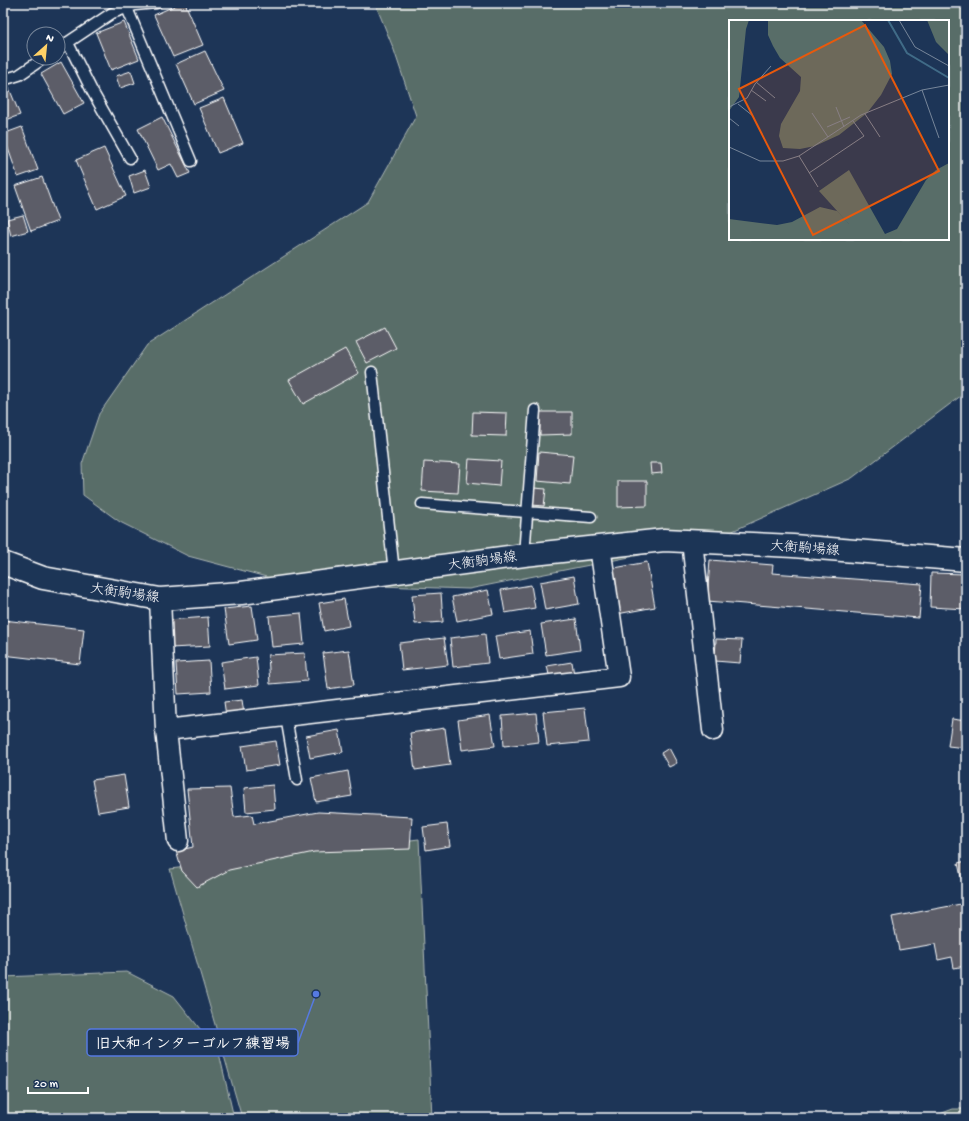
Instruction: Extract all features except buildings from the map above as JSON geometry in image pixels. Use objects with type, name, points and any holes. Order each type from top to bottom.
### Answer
[{"type":"main road","name":"大衡駒場線","points":[[3,563],[43,578],[160,599],[241,592],[524,555],[664,540],[794,546],[966,560]]},
{"type":"street","points":[[692,541],[713,730]]},
{"type":"street","points":[[166,730],[619,677],[600,547]]},
{"type":"street","points":[[160,599],[166,730],[178,841]]},
{"type":"lane","points":[[130,158],[92,91],[68,43],[112,13],[127,8],[156,3]]},
{"type":"lane","points":[[127,8],[191,161]]},
{"type":"lane","points":[[3,80],[19,75],[32,66]]},
{"type":"lane","points":[[372,372],[394,572]]},
{"type":"lane","points":[[524,555],[535,410]]},
{"type":"lane","points":[[422,504],[591,517]]},
{"type":"lane","points":[[286,717],[297,780]]},
{"type":"green space","points":[[375,3],[966,3],[966,392],[852,478],[710,541],[469,589],[289,583],[188,556],[120,522],[83,495],[82,464],[99,414],[147,345],[368,202],[416,116],[394,50]]},
{"type":"green space","points":[[419,839],[432,1118],[242,1118],[170,869]]},
{"type":"green space","points":[[127,972],[174,996],[219,1053],[234,1118],[3,1118],[3,977]]},
{"type":"green space","points":[[953,1109],[966,1109],[966,1118],[929,1118]]},
{"type":"place","name":"旧大和インターゴルフ練習場","points":[[316,994]]}]
